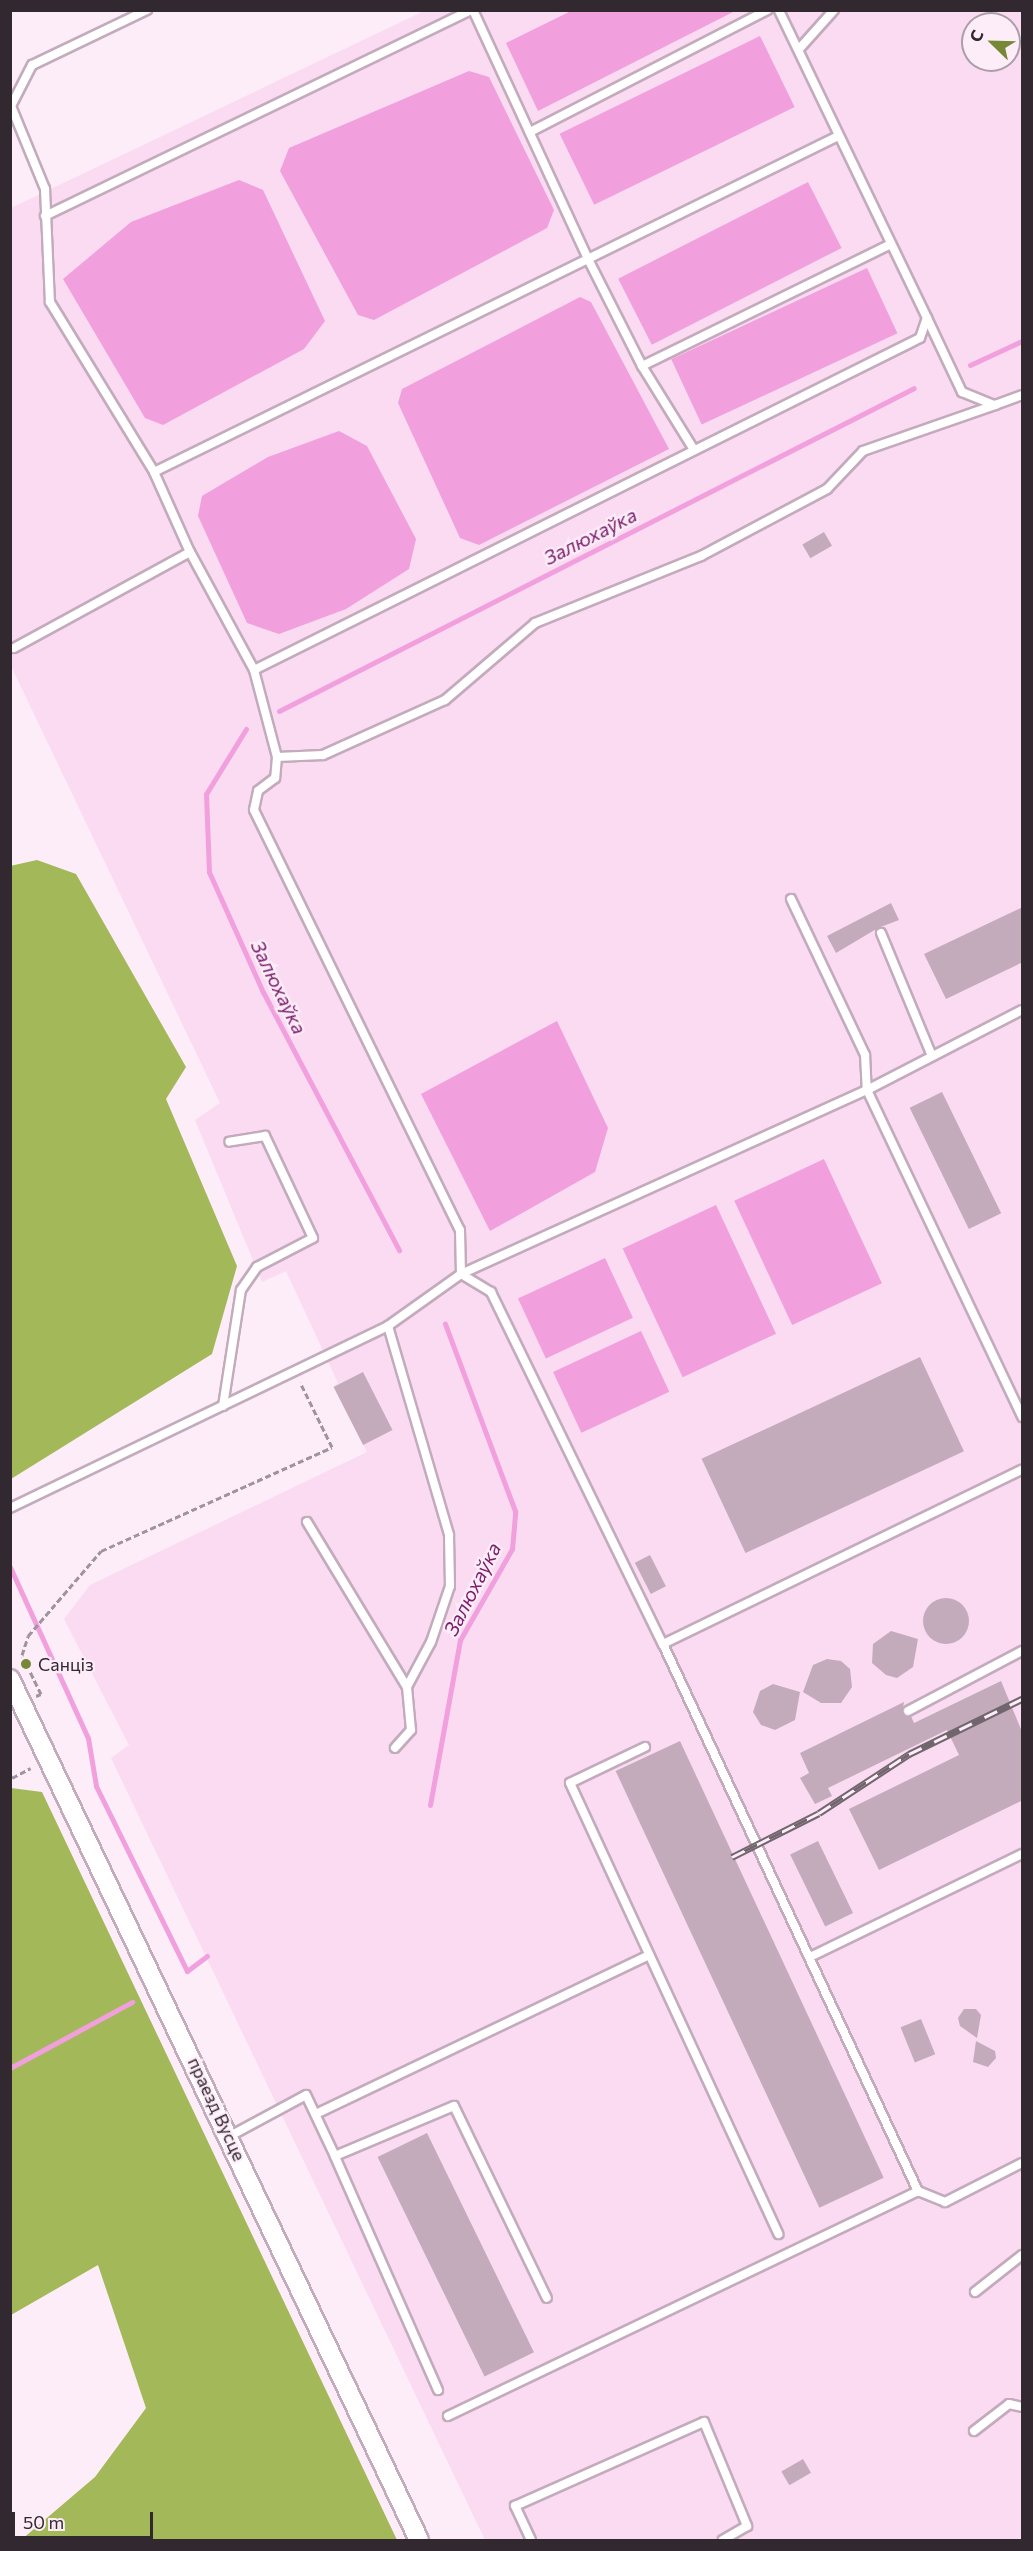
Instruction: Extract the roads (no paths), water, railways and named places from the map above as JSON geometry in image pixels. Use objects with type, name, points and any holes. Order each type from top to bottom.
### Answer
[{"type":"street","name":"праезд Вусце","points":[[10,1679],[230,2136],[419,2541]]},
{"type":"lane","points":[[147,10],[32,65],[11,106],[45,189],[50,302],[154,472],[190,552],[254,670],[277,757],[275,778],[258,791],[254,810],[460,1230],[461,1274]]},
{"type":"lane","points":[[45,216],[472,10],[588,259],[642,366],[694,450]]},
{"type":"lane","points":[[530,132],[767,10]]},
{"type":"lane","points":[[779,10],[800,48],[838,136],[963,392],[995,405]]},
{"type":"lane","points":[[800,48],[834,10]]},
{"type":"lane","points":[[154,472],[838,136]]},
{"type":"lane","points":[[642,366],[891,244]]},
{"type":"lane","points":[[254,670],[920,338],[927,318]]},
{"type":"lane","points":[[277,757],[323,755],[445,700],[535,623],[701,556],[827,489],[863,451],[1023,395]]},
{"type":"lane","points":[[14,648],[190,552]]},
{"type":"lane","points":[[791,900],[865,1055],[867,1090],[1023,1417]]},
{"type":"lane","points":[[881,933],[931,1054]]},
{"type":"lane","points":[[10,1508],[388,1326],[461,1274],[867,1090],[931,1054],[1023,1010]]},
{"type":"lane","points":[[223,1406],[241,1290],[256,1267],[313,1238],[265,1136],[229,1142]]},
{"type":"lane","points":[[461,1274],[490,1292],[663,1644],[918,2191],[945,2202],[1023,2163]]},
{"type":"lane","points":[[388,1326],[449,1535],[450,1586],[431,1642],[407,1687]]},
{"type":"lane","points":[[663,1644],[1023,1470]]},
{"type":"lane","points":[[307,1522],[407,1687],[411,1730],[395,1748]]},
{"type":"lane","points":[[908,1711],[1023,1651]]},
{"type":"lane","points":[[645,1747],[570,1783],[778,2234]]},
{"type":"lane","points":[[810,1957],[1023,1854]]},
{"type":"lane","points":[[316,2114],[649,1955]]},
{"type":"lane","points":[[230,2136],[306,2095],[438,2390]]},
{"type":"lane","points":[[335,2156],[454,2106],[547,2298]]},
{"type":"lane","points":[[448,2416],[918,2191]]},
{"type":"lane","points":[[975,2292],[1023,2255]]},
{"type":"lane","points":[[974,2431],[1009,2404],[1023,2407]]},
{"type":"lane","points":[[531,2541],[515,2506],[704,2422],[747,2526],[723,2541]]},
{"type":"waterway","name":"Залюхаўка","points":[[970,365],[1022,341]]},
{"type":"waterway","name":"Залюхаўка","points":[[279,711],[914,388]]},
{"type":"waterway","name":"Залюхаўка","points":[[246,729],[206,794],[209,872],[263,992],[399,1250]]},
{"type":"waterway","name":"Залюхаўка","points":[[430,1805],[460,1640],[512,1549],[515,1511],[445,1324]]},
{"type":"waterway","points":[[10,1567],[88,1738],[96,1786],[187,1971],[207,1956]]},
{"type":"waterway","name":"Залюхаўка","points":[[10,2068],[132,2002]]},
{"type":"railway","points":[[732,1857],[819,1813],[909,1754],[1022,1699]]},
{"type":"place","name":"Санціз","points":[[26,1664]]}]
